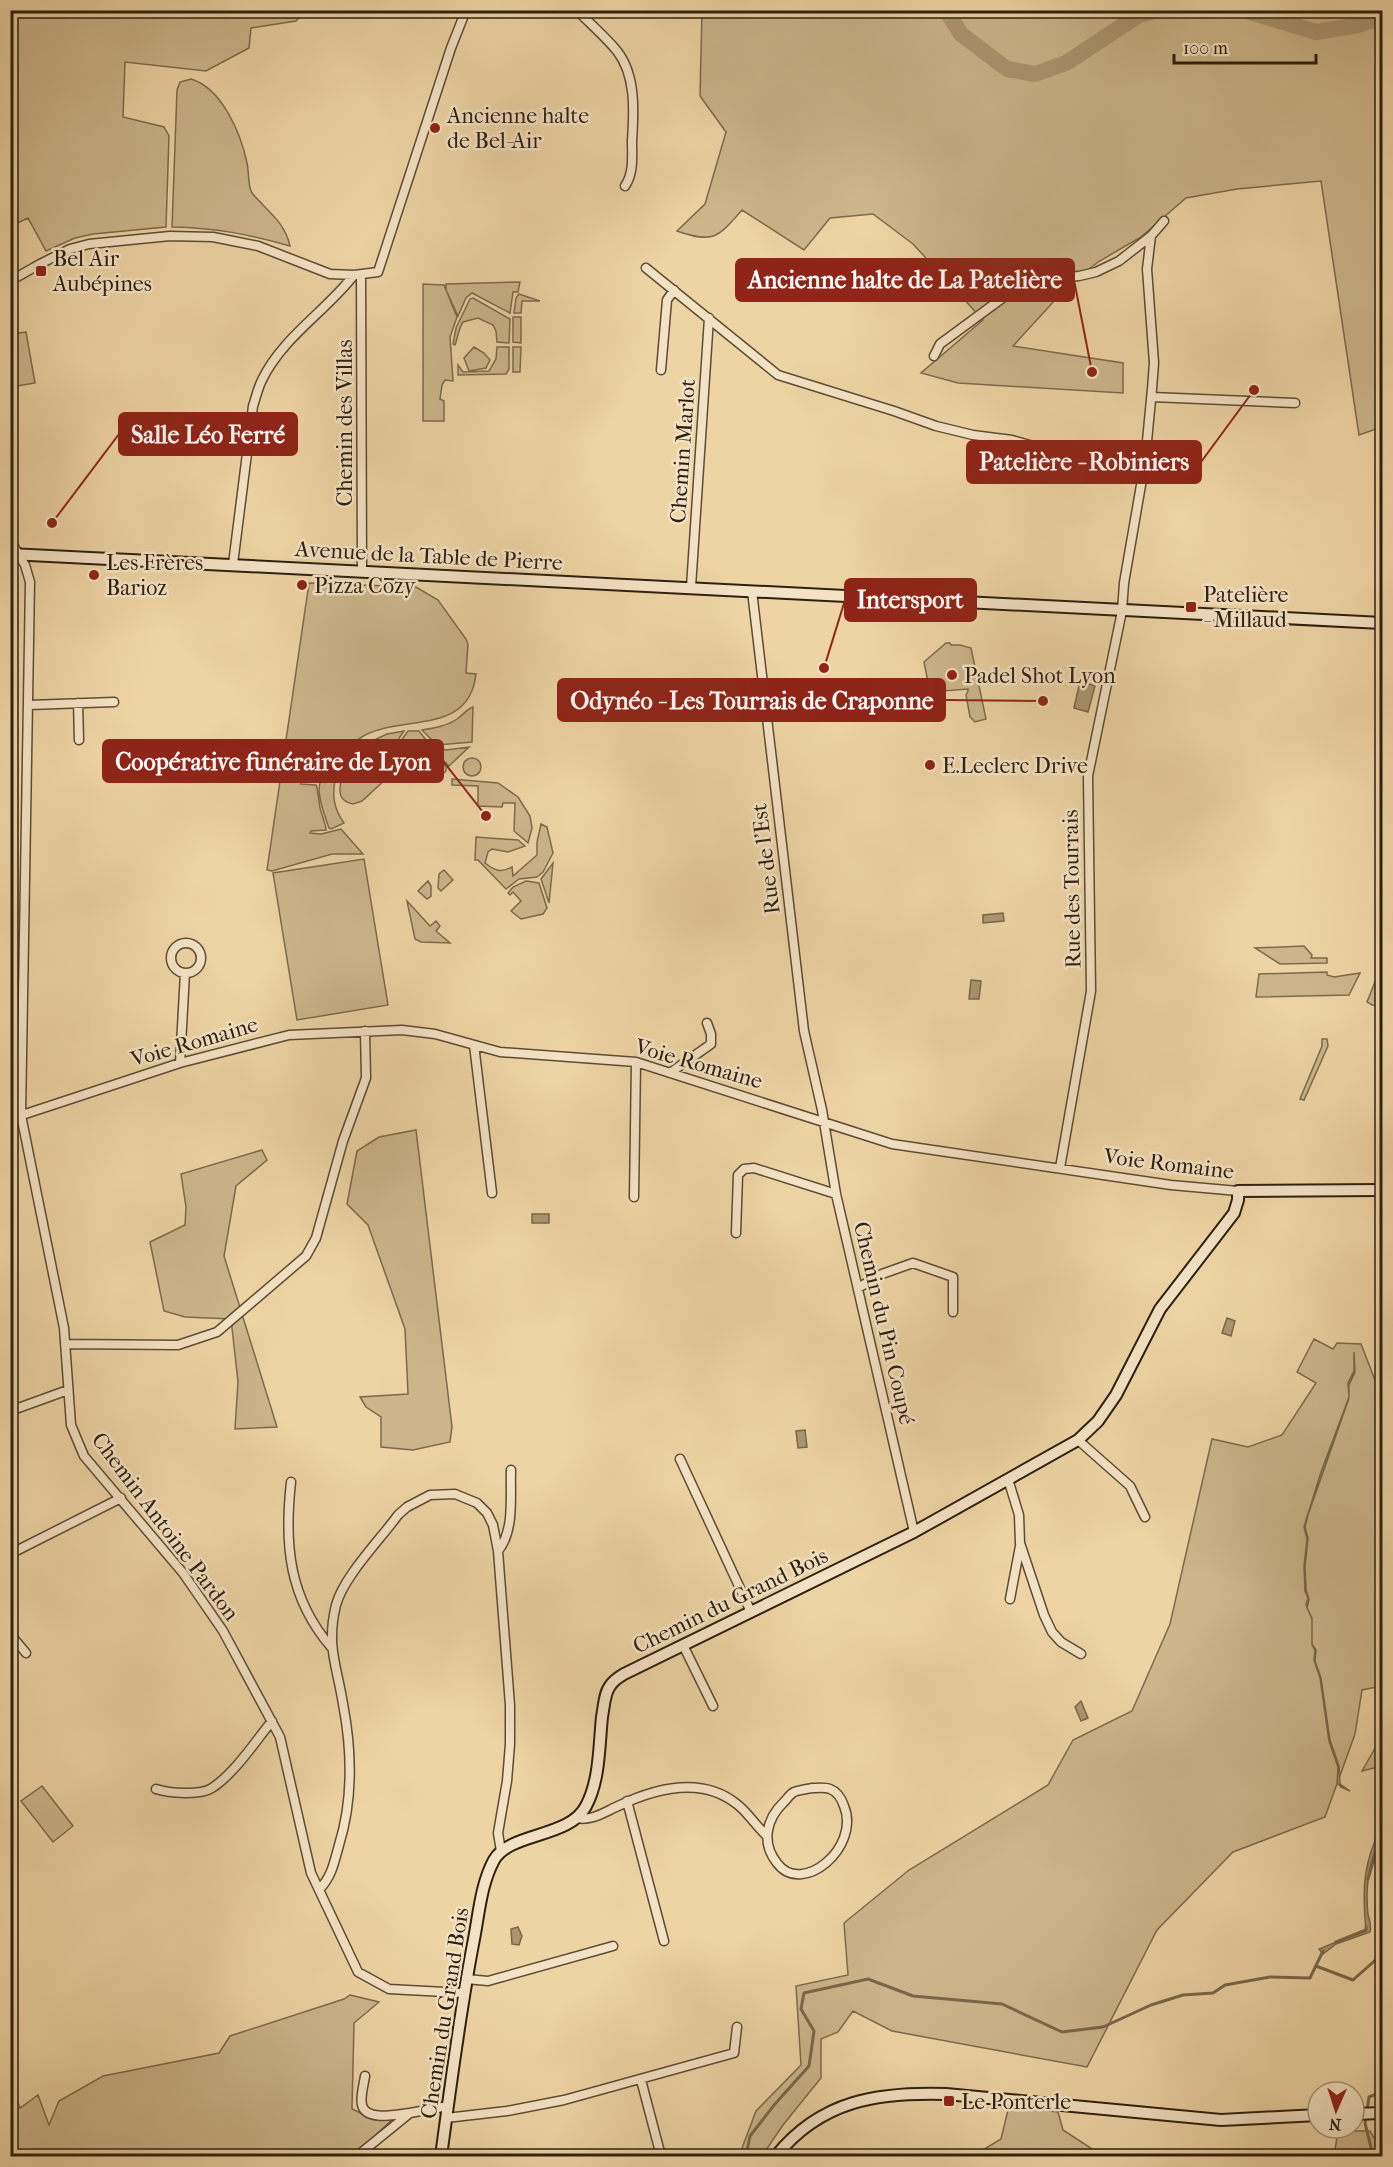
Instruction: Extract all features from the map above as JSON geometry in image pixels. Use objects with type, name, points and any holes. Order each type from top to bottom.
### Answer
[{"type":"main road","name":"Avenue de la Table de Pierre","points":[[15,554],[1383,623]]},
{"type":"main road","name":"Voie Romaine","points":[[1238,1191],[1383,1190]]},
{"type":"main road","name":"Chemin du Grand Bois","points":[[577,1818],[586,1808],[594,1787],[604,1699],[610,1685],[624,1674],[914,1532],[1078,1440],[1098,1421],[1116,1395],[1160,1309],[1234,1213],[1238,1191]]},
{"type":"main road","points":[[501,1851],[510,1845],[561,1827],[577,1818]]},
{"type":"main road","name":"Chemin du Grand Bois","points":[[441,2157],[463,1993],[484,1887],[494,1860],[501,1851]]},
{"type":"main road","points":[[776,2157],[789,2140],[804,2127],[827,2113],[853,2103],[910,2093],[946,2094],[1204,2120],[1306,2116]]},
{"type":"main road","points":[[1366,2114],[1383,2113]]},
{"type":"street","points":[[10,281],[40,264],[80,247],[170,236],[213,237],[258,246],[330,274],[358,275],[378,272],[451,48],[466,10]]},
{"type":"street","points":[[577,10],[618,52],[632,89],[631,177],[625,186]]},
{"type":"street","points":[[934,356],[940,345],[1012,291],[1046,279],[1096,272],[1119,261],[1151,236],[1164,221]]},
{"type":"street","name":"Rue des Tourrais","points":[[1060,1168],[1091,991],[1088,776],[1122,611],[1124,583],[1145,462],[1152,393],[1154,363],[1147,269],[1151,236]]},
{"type":"street","points":[[646,268],[778,375],[936,426],[973,435],[1012,440],[1080,459],[1145,462]]},
{"type":"street","points":[[233,564],[253,406],[261,381],[273,361],[287,345],[358,275]]},
{"type":"street","name":"Chemin des Villas","points":[[358,275],[363,571]]},
{"type":"street","points":[[661,370],[667,300],[674,290]]},
{"type":"street","name":"Chemin Marlot","points":[[691,587],[709,318]]},
{"type":"street","points":[[1152,393],[1295,402]]},
{"type":"street","name":"Chemin Antoine Pardon","points":[[10,540],[15,554],[25,565],[30,582],[21,1115],[64,1328],[70,1425],[84,1456],[183,1573],[223,1631],[272,1721],[280,1737],[311,1873],[358,1972],[389,1989],[463,1993]]},
{"type":"street","name":"Rue de l'Est","points":[[752,591],[804,1031],[824,1121]]},
{"type":"street","points":[[29,705],[114,702]]},
{"type":"street","points":[[78,703],[79,740]]},
{"type":"street","points":[[180,1063],[185,973]]},
{"type":"street","points":[[670,1073],[711,1044],[711,1034],[707,1023]]},
{"type":"street","name":"Voie Romaine","points":[[10,1119],[180,1063],[289,1035],[402,1030],[423,1032],[509,1053],[636,1062],[892,1144],[1171,1185],[1238,1191]]},
{"type":"street","points":[[65,1344],[178,1345],[217,1332],[306,1256],[316,1238],[336,1163],[366,1078],[365,1031]]},
{"type":"street","points":[[474,1045],[492,1193]]},
{"type":"street","points":[[634,1197],[636,1062]]},
{"type":"street","name":"Chemin du Pin Coupé","points":[[824,1121],[836,1194],[914,1532]]},
{"type":"street","points":[[736,1233],[738,1175],[744,1169],[754,1168],[836,1194]]},
{"type":"street","points":[[858,1288],[882,1274],[913,1263],[953,1277],[953,1312]]},
{"type":"street","points":[[10,1411],[68,1390]]},
{"type":"street","points":[[1078,1440],[1130,1486],[1145,1517]]},
{"type":"street","points":[[680,1460],[751,1612]]},
{"type":"street","points":[[498,1551],[505,1542],[508,1530],[511,1470]]},
{"type":"street","points":[[1008,1479],[1019,1515],[1020,1543],[1010,1599]]},
{"type":"street","points":[[291,1482],[288,1529],[293,1572],[307,1616],[331,1647]]},
{"type":"street","points":[[319,1890],[329,1879],[344,1827],[348,1803],[349,1749],[347,1726],[331,1647],[333,1620],[341,1592],[398,1515],[407,1506],[430,1495],[455,1494],[477,1503],[488,1513],[493,1525],[498,1551],[510,1705],[507,1781],[498,1833],[501,1851]]},
{"type":"street","points":[[10,1554],[121,1498]]},
{"type":"street","points":[[1020,1543],[1052,1632],[1061,1642],[1081,1654]]},
{"type":"street","points":[[10,1634],[26,1653]]},
{"type":"street","points":[[683,1645],[713,1706]]},
{"type":"street","points":[[156,1789],[172,1794],[210,1790],[240,1761],[272,1721]]},
{"type":"street","points":[[577,1818],[587,1820],[659,1791],[681,1786],[704,1788],[723,1794],[740,1806],[766,1836],[768,1850],[778,1866],[793,1874],[808,1873],[831,1861],[847,1832],[847,1812],[841,1798],[830,1789],[812,1788],[794,1792],[771,1818],[766,1836]]},
{"type":"street","points":[[627,1802],[664,1941]]},
{"type":"street","points":[[466,1979],[488,1981],[613,1946]]},
{"type":"street","points":[[446,2118],[507,2111],[553,2102],[642,2080],[734,2053],[737,2027]]},
{"type":"street","points":[[365,2076],[362,2103],[364,2109],[369,2113],[375,2115],[410,2113],[448,2106]]},
{"type":"street","points":[[642,2080],[662,2157]]},
{"type":"street","points":[[361,2157],[362,2152],[410,2113]]},
{"type":"shaded area","points":[[11,10],[306,11],[296,21],[251,28],[249,48],[206,71],[125,62],[123,117],[164,127],[169,136],[166,227],[93,234],[75,238],[46,251],[28,218],[11,226]]},
{"type":"shaded area","points":[[702,11],[1382,11],[1382,427],[1359,435],[1321,181],[1237,189],[1186,198],[1141,237],[1098,262],[1067,287],[1013,346],[1123,363],[1123,393],[958,383],[921,373],[983,320],[913,244],[873,214],[830,218],[804,250],[742,210],[721,232],[714,236],[699,237],[677,231],[705,204],[726,132],[700,96]]},
{"type":"shaded area","points":[[191,79],[212,92],[228,113],[244,151],[251,191],[280,224],[290,246],[232,232],[172,227],[177,90],[180,82]]},
{"type":"shaded area","points":[[520,282],[518,292],[513,292],[510,313],[472,293],[466,298],[458,316],[446,290],[446,284]]},
{"type":"shaded area","points":[[423,284],[444,285],[457,317],[450,337],[453,381],[445,380],[440,399],[444,401],[444,421],[423,421]]},
{"type":"shaded area","points":[[519,294],[540,301],[522,301],[521,313],[514,313],[516,298]]},
{"type":"shaded area","points":[[473,298],[510,319],[509,343],[497,342],[493,325],[478,318],[463,322],[455,345],[453,344],[456,328],[470,299]]},
{"type":"shaded area","points":[[513,317],[521,317],[521,343],[513,342]]},
{"type":"shaded area","points":[[26,332],[35,383],[11,387],[11,334]]},
{"type":"shaded area","points":[[474,347],[490,360],[486,368],[469,371],[464,358]]},
{"type":"shaded area","points":[[497,347],[509,347],[509,369],[506,374],[458,375],[458,365],[463,372],[489,371],[496,359]]},
{"type":"shaded area","points":[[513,347],[521,347],[520,372],[513,372]]},
{"type":"shaded area","points":[[309,583],[416,587],[438,600],[466,639],[468,644],[466,673],[476,674],[468,699],[452,713],[431,720],[384,728],[362,737],[345,753],[335,780],[334,792],[336,808],[344,823],[329,828],[319,793],[320,783],[325,775],[322,772],[301,771],[301,784],[316,785],[326,828],[326,830],[310,833],[321,834],[341,829],[363,854],[332,854],[272,871],[267,870]]},
{"type":"shaded area","name":"Padel Shot Lyon","points":[[946,643],[971,648],[986,719],[975,722],[970,717],[966,695],[968,689],[930,692],[924,662]]},
{"type":"shaded area","points":[[1080,681],[1095,686],[1088,712],[1074,708]]},
{"type":"shaded area","points":[[473,707],[472,742],[437,745],[422,730],[449,723]]},
{"type":"shaded area","points":[[404,731],[389,753],[380,760],[372,747],[376,739]]},
{"type":"shaded area","points":[[408,731],[419,731],[434,750],[431,762],[424,770],[419,764],[425,757],[412,743],[385,765],[383,762],[391,755]]},
{"type":"shaded area","points":[[436,747],[446,750],[469,747],[449,766],[438,755]]},
{"type":"shaded area","points":[[358,752],[368,755],[388,777],[362,801],[353,804],[342,798],[340,785],[347,765]]},
{"type":"shaded area","points":[[437,756],[446,767],[446,771],[435,782],[425,771]]},
{"type":"shaded area","points":[[472,758],[478,761],[481,767],[478,773],[472,776],[466,773],[463,767],[466,761]]},
{"type":"shaded area","points":[[452,779],[498,783],[518,797],[530,816],[532,828],[528,843],[514,831],[515,803],[503,803],[502,807],[478,806],[478,786],[452,785]]},
{"type":"shaded area","points":[[541,824],[547,827],[553,853],[543,872],[537,877],[519,879],[506,889],[478,860],[475,860],[476,837],[518,840],[525,846],[508,852],[492,849],[488,852],[485,863],[498,870],[512,867],[513,876],[537,855]]},
{"type":"shaded area","points":[[364,859],[388,1005],[297,1020],[273,873]]},
{"type":"shaded area","points":[[553,863],[549,903],[541,879]]},
{"type":"shaded area","points":[[444,870],[453,880],[441,891],[438,888],[439,874]]},
{"type":"shaded area","points":[[428,881],[431,886],[431,896],[427,899],[418,891]]},
{"type":"shaded area","points":[[526,881],[539,883],[547,908],[543,914],[521,919],[511,911],[521,901],[513,892],[510,895],[508,893],[513,887]]},
{"type":"shaded area","points":[[407,901],[430,926],[436,921],[440,926],[436,931],[450,943],[421,942],[415,939]]},
{"type":"shaded area","points":[[1003,913],[1004,921],[983,923],[983,915]]},
{"type":"shaded area","points":[[1304,946],[1312,955],[1311,958],[1327,958],[1327,963],[1280,964],[1255,948]]},
{"type":"shaded area","points":[[1327,972],[1327,975],[1334,977],[1360,973],[1349,995],[1256,997],[1259,974]]},
{"type":"shaded area","points":[[1379,972],[1382,972],[1382,1005],[1372,1005],[1367,1002]]},
{"type":"shaded area","points":[[971,980],[981,981],[979,999],[969,999]]},
{"type":"shaded area","points":[[1322,1039],[1327,1039],[1328,1046],[1304,1100],[1300,1099],[1322,1046]]},
{"type":"shaded area","points":[[416,1130],[452,1427],[450,1442],[413,1450],[381,1447],[381,1417],[366,1407],[360,1397],[408,1394],[405,1329],[368,1225],[347,1204],[357,1151],[379,1137]]},
{"type":"shaded area","points":[[262,1150],[267,1160],[236,1186],[224,1256],[277,1427],[235,1429],[238,1382],[231,1319],[185,1317],[164,1311],[150,1242],[185,1225],[186,1207],[181,1174]]},
{"type":"shaded area","points":[[532,1214],[549,1214],[549,1223],[532,1223]]},
{"type":"shaded area","points":[[1227,1318],[1235,1321],[1231,1336],[1222,1333]]},
{"type":"shaded area","points":[[1314,1339],[1333,1349],[1337,1343],[1361,1344],[1382,1398],[1382,1686],[1362,1690],[1355,1734],[1325,1817],[1233,1852],[1157,1930],[1087,2067],[892,2031],[853,2011],[838,2032],[821,2039],[821,2078],[783,2125],[762,2156],[739,2156],[756,2111],[801,2065],[796,1986],[848,1975],[844,1923],[909,1870],[1048,1785],[1073,1740],[1132,1711],[1170,1624],[1212,1439],[1248,1447],[1282,1435],[1316,1383],[1297,1372]]},
{"type":"shaded area","points":[[1354,1352],[1355,1372],[1349,1385],[1349,1397],[1348,1383],[1354,1371]]},
{"type":"shaded area","points":[[1349,1397],[1305,1527],[1308,1538],[1305,1567],[1306,1590],[1309,1599],[1307,1608],[1304,1566],[1307,1539],[1304,1527],[1320,1475]]},
{"type":"shaded area","points":[[805,1430],[807,1447],[798,1448],[796,1431]]},
{"type":"shaded area","points":[[1312,1644],[1316,1650],[1315,1661],[1321,1678],[1330,1740],[1339,1766],[1340,1784],[1350,1791],[1337,1783],[1338,1767],[1329,1741],[1320,1678],[1314,1660],[1315,1650]]},
{"type":"shaded area","points":[[1081,1701],[1088,1718],[1081,1721],[1075,1707]]},
{"type":"shaded area","points":[[1382,1736],[1382,1766],[1362,1771]]},
{"type":"shaded area","points":[[42,1786],[73,1826],[53,1842],[21,1801]]},
{"type":"shaded area","points":[[1382,1825],[1368,1880],[1367,1901],[1370,1932],[1336,1944],[1323,1954],[1319,1949],[1366,1930],[1365,1876],[1371,1852]]},
{"type":"shaded area","points":[[518,1927],[522,1936],[519,1945],[512,1944],[511,1929]]},
{"type":"shaded area","points":[[350,1995],[379,2002],[354,2023],[352,2109],[369,2117],[395,2117],[353,2156],[11,2156],[10,2082],[20,2108],[38,2095],[49,2125],[59,2101],[103,2076],[219,2053],[230,2036],[344,1999]]},
{"type":"shaded area","points":[[11,1997],[17,2026],[11,2056]]},
{"type":"shaded area","points":[[1009,2106],[1058,2112],[1063,2130],[1103,2156],[973,2156],[1001,2139]]},
{"type":"shaded area","points":[[1366,2131],[1370,2131],[1382,2151],[1382,2156],[1334,2156],[1337,2140],[1366,2140]]},
{"type":"waterway","points":[[946,10],[961,34],[1007,69],[1035,74],[1066,63],[1139,15],[1159,10]]},
{"type":"waterway","points":[[1243,10],[1316,32],[1359,25],[1382,17]]},
{"type":"waterway","points":[[1379,19],[1382,26]]},
{"type":"waterway","points":[[1368,1879],[1382,1835]]},
{"type":"waterway","points":[[1336,1942],[1366,1930],[1366,1927]]},
{"type":"waterway","points":[[746,2156],[750,2136],[809,2066],[814,2031],[801,2009],[804,1993],[868,1979],[913,1996],[1002,2004],[1062,2032],[1103,2027],[1151,2005],[1183,1995],[1213,1993],[1225,1985],[1270,1977],[1310,1978],[1323,1951]]},
{"type":"waterway","points":[[1316,1966],[1353,1980],[1380,1956],[1382,1958]]},
{"type":"waterway","points":[[1367,2111],[1369,2097],[1382,2092]]},
{"type":"waterway","points":[[1366,2127],[1373,2156]]},
{"type":"place","name":"Ancienne halte de Bel-Air","points":[[435,128]]},
{"type":"place","name":"Bel Air Aubépines","points":[[41,271]]},
{"type":"place","name":"Ancienne halte de La Patelière","points":[[1092,372]]},
{"type":"place","name":"Patelière - Robiniers","points":[[1254,390]]},
{"type":"place","name":"Salle Léo Ferré","points":[[52,523]]},
{"type":"place","name":"Les Frères Barioz","points":[[94,575]]},
{"type":"place","name":"Pizza Cozy","points":[[302,585]]},
{"type":"place","name":"Patelière - Millaud","points":[[1191,607]]},
{"type":"place","name":"Intersport","points":[[824,668]]},
{"type":"place","name":"Padel Shot Lyon","points":[[952,675]]},
{"type":"place","name":"Odynéo - Les Tourrais de Craponne","points":[[1043,701]]},
{"type":"place","name":"E.Leclerc Drive","points":[[930,765]]},
{"type":"place","name":"Coopérative funéraire de Lyon","points":[[486,816]]},
{"type":"place","name":"Le Ponterle","points":[[949,2101]]}]
